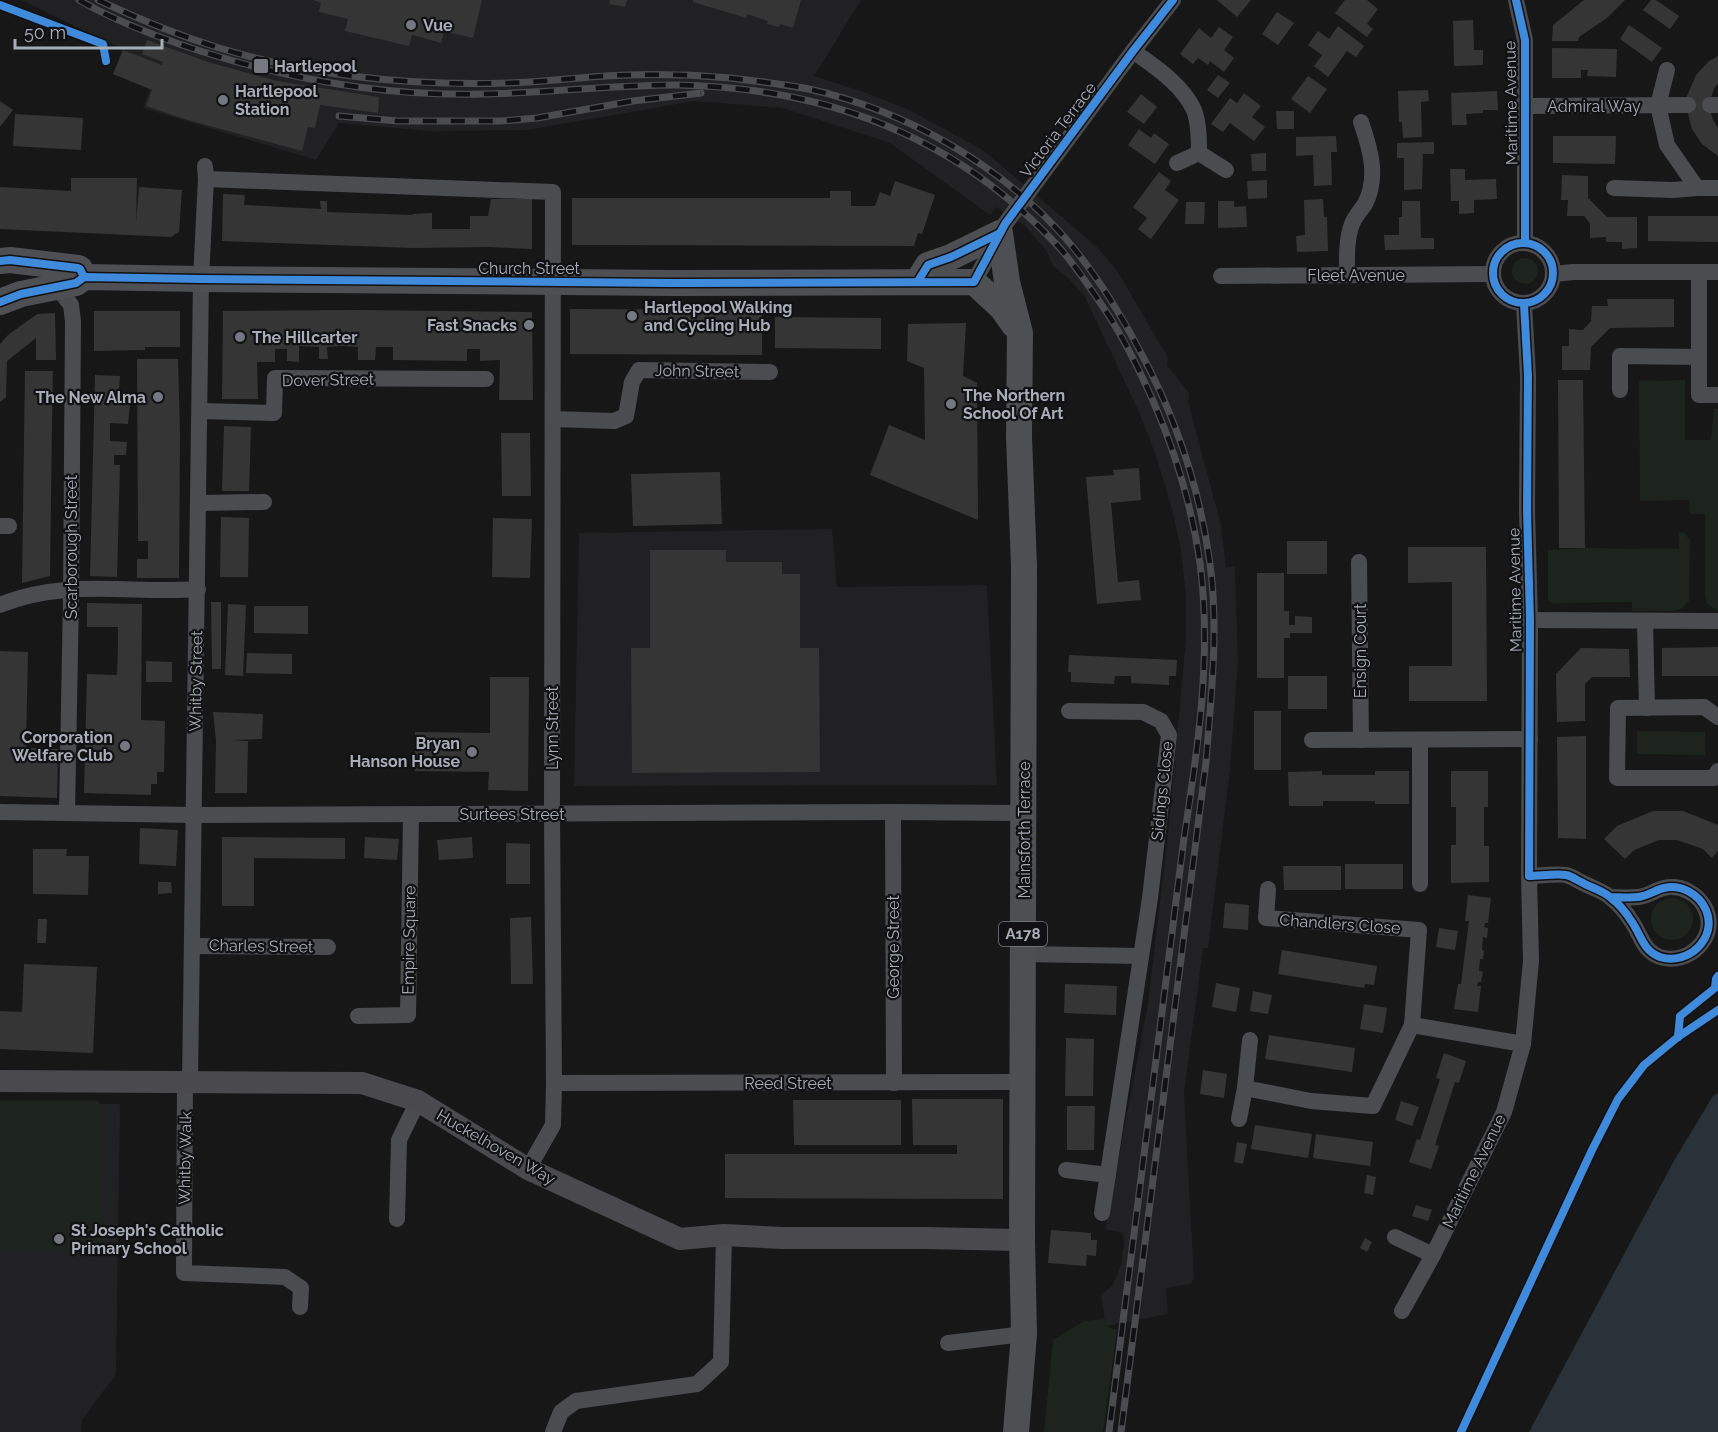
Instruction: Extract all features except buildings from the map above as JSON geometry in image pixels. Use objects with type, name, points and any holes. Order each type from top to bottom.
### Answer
[{"type":"main road","points":[[918,281],[928,265],[951,257],[1000,233]]},
{"type":"main road","name":"Mainsforth Terrace","points":[[1000,233],[1007,282],[1020,333],[1019,436],[1024,566],[1022,1240],[1024,1334],[1016,1432]]},
{"type":"main road","name":"Church Street","points":[[0,261],[10,260],[78,268],[84,276]]},
{"type":"main road","name":"Church Street","points":[[0,302],[21,294],[76,283],[84,276],[672,283],[974,282]]},
{"type":"main road","points":[[0,280],[0,296]]},
{"type":"main road","points":[[974,282],[1002,308],[1020,333]]},
{"type":"street","name":"Victoria Terrace","points":[[974,282],[1000,233],[1024,198],[1173,0]]},
{"type":"street","name":"Maritime Avenue","points":[[1516,0],[1525,40],[1524,242]]},
{"type":"street","points":[[1133,51],[1184,93],[1195,112],[1200,153],[1226,170]]},
{"type":"street","points":[[1667,70],[1658,105],[1688,105]]},
{"type":"street","name":"Admiral Way","points":[[1525,106],[1658,105],[1667,146],[1696,188]]},
{"type":"street","points":[[1347,275],[1347,243],[1352,223],[1366,202],[1372,177],[1371,151],[1361,122]]},
{"type":"street","points":[[1177,163],[1200,153]]},
{"type":"street","name":"Lynn Street","points":[[206,172],[554,192],[553,1125],[528,1169]]},
{"type":"street","name":"Whitby Street","points":[[188,1082],[193,946],[201,279],[206,172]]},
{"type":"street","points":[[1614,188],[1673,190],[1718,188]]},
{"type":"street","points":[[1524,242],[1534,244],[1549,256],[1554,274],[1548,291],[1541,298],[1524,304],[1506,299],[1498,292],[1492,274],[1498,255],[1505,248],[1524,242]]},
{"type":"street","points":[[1699,272],[1699,395],[1718,395]]},
{"type":"street","points":[[1554,274],[1718,272]]},
{"type":"street","name":"Fleet Avenue","points":[[1221,276],[1492,274]]},
{"type":"street","name":"Scarborough Street","points":[[56,286],[71,305],[73,321],[68,813]]},
{"type":"street","name":"Maritime Avenue","points":[[1402,1311],[1504,1112],[1523,1044],[1531,961],[1528,376],[1524,304]]},
{"type":"street","points":[[1620,390],[1620,356],[1699,357]]},
{"type":"street","name":"John Street","points":[[553,419],[614,421],[626,416],[632,382],[639,370],[770,372]]},
{"type":"street","name":"Dover Street","points":[[201,411],[274,413],[275,378],[486,379]]},
{"type":"street","points":[[199,503],[264,502]]},
{"type":"street","name":"Ensign Court","points":[[1359,562],[1361,740]]},
{"type":"street","points":[[0,605],[45,592],[72,588],[198,589]]},
{"type":"street","points":[[1530,620],[1718,621]]},
{"type":"street","points":[[1645,621],[1647,708]]},
{"type":"street","points":[[1718,717],[1704,707],[1618,708],[1617,778],[1714,778],[1718,771]]},
{"type":"street","name":"Sidings Close","points":[[1069,711],[1143,712],[1161,721],[1169,735],[1150,898],[1102,1213]]},
{"type":"street","points":[[1312,740],[1530,739]]},
{"type":"street","points":[[1420,740],[1420,884]]},
{"type":"street","name":"Surtees Street","points":[[0,812],[195,815],[1024,813]]},
{"type":"street","name":"George Street","points":[[893,812],[894,1083]]},
{"type":"street","name":"Empire Square","points":[[358,1016],[408,1015],[411,814]]},
{"type":"street","points":[[1529,876],[1566,875],[1611,897],[1633,923],[1646,948],[1659,957],[1673,959],[1689,955],[1699,948],[1708,930],[1708,917],[1705,909],[1699,898],[1689,891],[1676,887],[1663,888],[1638,897],[1611,897]]},
{"type":"street","name":"Chandlers Close","points":[[1245,1088],[1311,1101],[1373,1106],[1412,1025],[1419,930],[1266,918],[1268,890]]},
{"type":"street","name":"Charles Street","points":[[193,946],[328,947]]},
{"type":"street","points":[[1023,954],[1141,956]]},
{"type":"street","points":[[1412,1025],[1523,1044]]},
{"type":"street","points":[[1239,1119],[1250,1040]]},
{"type":"street","name":"Huckelhoven Way","points":[[0,1081],[362,1083],[418,1101],[528,1169],[680,1239],[724,1235],[782,1238],[1022,1240]]},
{"type":"street","name":"Whitby Walk","points":[[188,1082],[184,1273],[285,1276],[301,1288],[300,1306]]},
{"type":"street","name":"Reed Street","points":[[554,1083],[1023,1082]]},
{"type":"street","points":[[397,1220],[399,1140],[418,1101]]},
{"type":"street","points":[[1066,1170],[1108,1176]]},
{"type":"street","points":[[553,1432],[561,1412],[576,1401],[697,1384],[720,1362],[724,1235]]},
{"type":"street","points":[[1395,1237],[1432,1256]]},
{"type":"street","points":[[948,1343],[1024,1334]]},
{"type":"shaded area","points":[[21,0],[861,0],[814,76],[907,109],[983,150],[1097,247],[1118,272],[1168,358],[1167,365],[1189,393],[1188,402],[1221,525],[1226,568],[1235,566],[1238,665],[1230,769],[1208,948],[1203,948],[1184,1093],[1194,1279],[1190,1284],[1166,1288],[1168,1314],[1106,1326],[1101,1295],[1113,1285],[1121,1265],[1123,1233],[1105,1229],[1148,1004],[1168,834],[1186,638],[1186,596],[1181,550],[1157,459],[1140,414],[1084,295],[1053,266],[1046,250],[1025,226],[996,207],[990,215],[890,143],[783,108],[694,101],[528,130],[430,131],[339,123],[316,160],[143,108],[158,66]]},
{"type":"shaded area","points":[[1525,258],[1534,262],[1538,271],[1534,280],[1525,284],[1516,280],[1512,271],[1516,262]]},
{"type":"shaded area","points":[[1685,380],[1685,440],[1711,440],[1714,409],[1718,409],[1718,611],[1707,603],[1705,595],[1705,514],[1690,514],[1689,500],[1640,501],[1639,381]]},
{"type":"shaded area","points":[[832,529],[837,587],[987,585],[997,785],[574,786],[579,533]]},
{"type":"shaded area","points":[[1679,532],[1684,533],[1690,540],[1689,601],[1682,608],[1675,611],[1632,611],[1632,602],[1552,603],[1548,600],[1548,550],[1679,549]]},
{"type":"shaded area","points":[[1637,731],[1705,732],[1705,755],[1637,754]]},
{"type":"shaded area","points":[[1672,898],[1680,899],[1687,904],[1692,911],[1692,927],[1687,934],[1680,939],[1672,940],[1664,939],[1657,934],[1652,927],[1651,919],[1652,911],[1657,904],[1664,899]]},
{"type":"shaded area","points":[[1718,1093],[1718,1432],[1529,1432],[1675,1159],[1713,1096]]},
{"type":"shaded area","points":[[0,1101],[99,1101],[101,1250],[0,1249]]},
{"type":"shaded area","name":"St Joseph's Catholic Primary School","points":[[0,1103],[120,1104],[116,1374],[82,1420],[81,1432],[0,1432]]},
{"type":"shaded area","points":[[1105,1319],[1106,1326],[1117,1330],[1103,1432],[1044,1432],[1053,1340],[1084,1321]]},
{"type":"railway","points":[[79,0],[141,30],[179,44],[253,66],[328,83],[444,94],[675,85],[730,88],[784,95],[835,108],[884,125],[931,147],[976,174],[1018,207],[1058,246],[1082,276],[1130,353],[1154,403],[1169,442],[1188,501],[1197,542],[1205,632],[1202,701],[1194,770],[1109,1432]]},
{"type":"railway","points":[[98,0],[186,37],[216,47],[287,65],[360,77],[471,84],[627,75],[691,75],[809,89],[881,111],[950,145],[982,165],[1041,213],[1088,266],[1133,338],[1154,378],[1176,429],[1193,482],[1206,536],[1214,614],[1206,762],[1121,1432]]},
{"type":"railway","points":[[339,116],[398,121],[501,121],[537,118],[633,101],[701,93]]},
{"type":"cycle path","points":[[0,302],[21,294],[76,283],[84,277],[672,283],[974,282],[1005,224],[1173,0]]},
{"type":"cycle path","points":[[1516,0],[1525,40],[1525,242]]},
{"type":"cycle path","points":[[0,5],[103,44],[106,61]]},
{"type":"cycle path","points":[[918,281],[928,265],[951,257],[1000,233]]},
{"type":"cycle path","points":[[1517,243],[1529,243],[1545,251],[1551,261],[1553,273],[1551,285],[1545,295],[1529,303],[1517,303],[1501,295],[1493,279],[1493,267],[1501,251],[1517,243]]},
{"type":"cycle path","points":[[0,261],[10,260],[78,268],[84,277]]},
{"type":"cycle path","points":[[1524,304],[1528,376],[1529,876],[1566,875],[1605,893],[1625,912],[1646,947],[1660,957],[1671,959],[1681,957],[1690,953],[1704,940],[1709,920],[1706,910],[1699,899],[1689,891],[1670,887],[1642,896],[1611,897]]},
{"type":"cycle path","points":[[1678,1037],[1680,1016],[1715,988],[1718,976]]},
{"type":"cycle path","points":[[1461,1432],[1618,1099],[1644,1065],[1678,1037],[1718,1010]]},
{"type":"place","name":"Vue","points":[[411,25]]},
{"type":"place","name":"Hartlepool","points":[[261,66]]},
{"type":"place","name":"Hartlepool Station","points":[[223,100]]},
{"type":"place","name":"Hartlepool Walking and Cycling Hub","points":[[632,316]]},
{"type":"place","name":"Fast Snacks","points":[[529,325]]},
{"type":"place","name":"The Hillcarter","points":[[240,337]]},
{"type":"place","name":"The New Alma","points":[[158,397]]},
{"type":"place","name":"The Northern School Of Art","points":[[951,404]]},
{"type":"place","name":"Corporation Welfare Club","points":[[125,746]]},
{"type":"place","name":"Bryan Hanson House","points":[[472,752]]},
{"type":"place","name":"St Joseph's Catholic Primary School","points":[[59,1239]]}]
